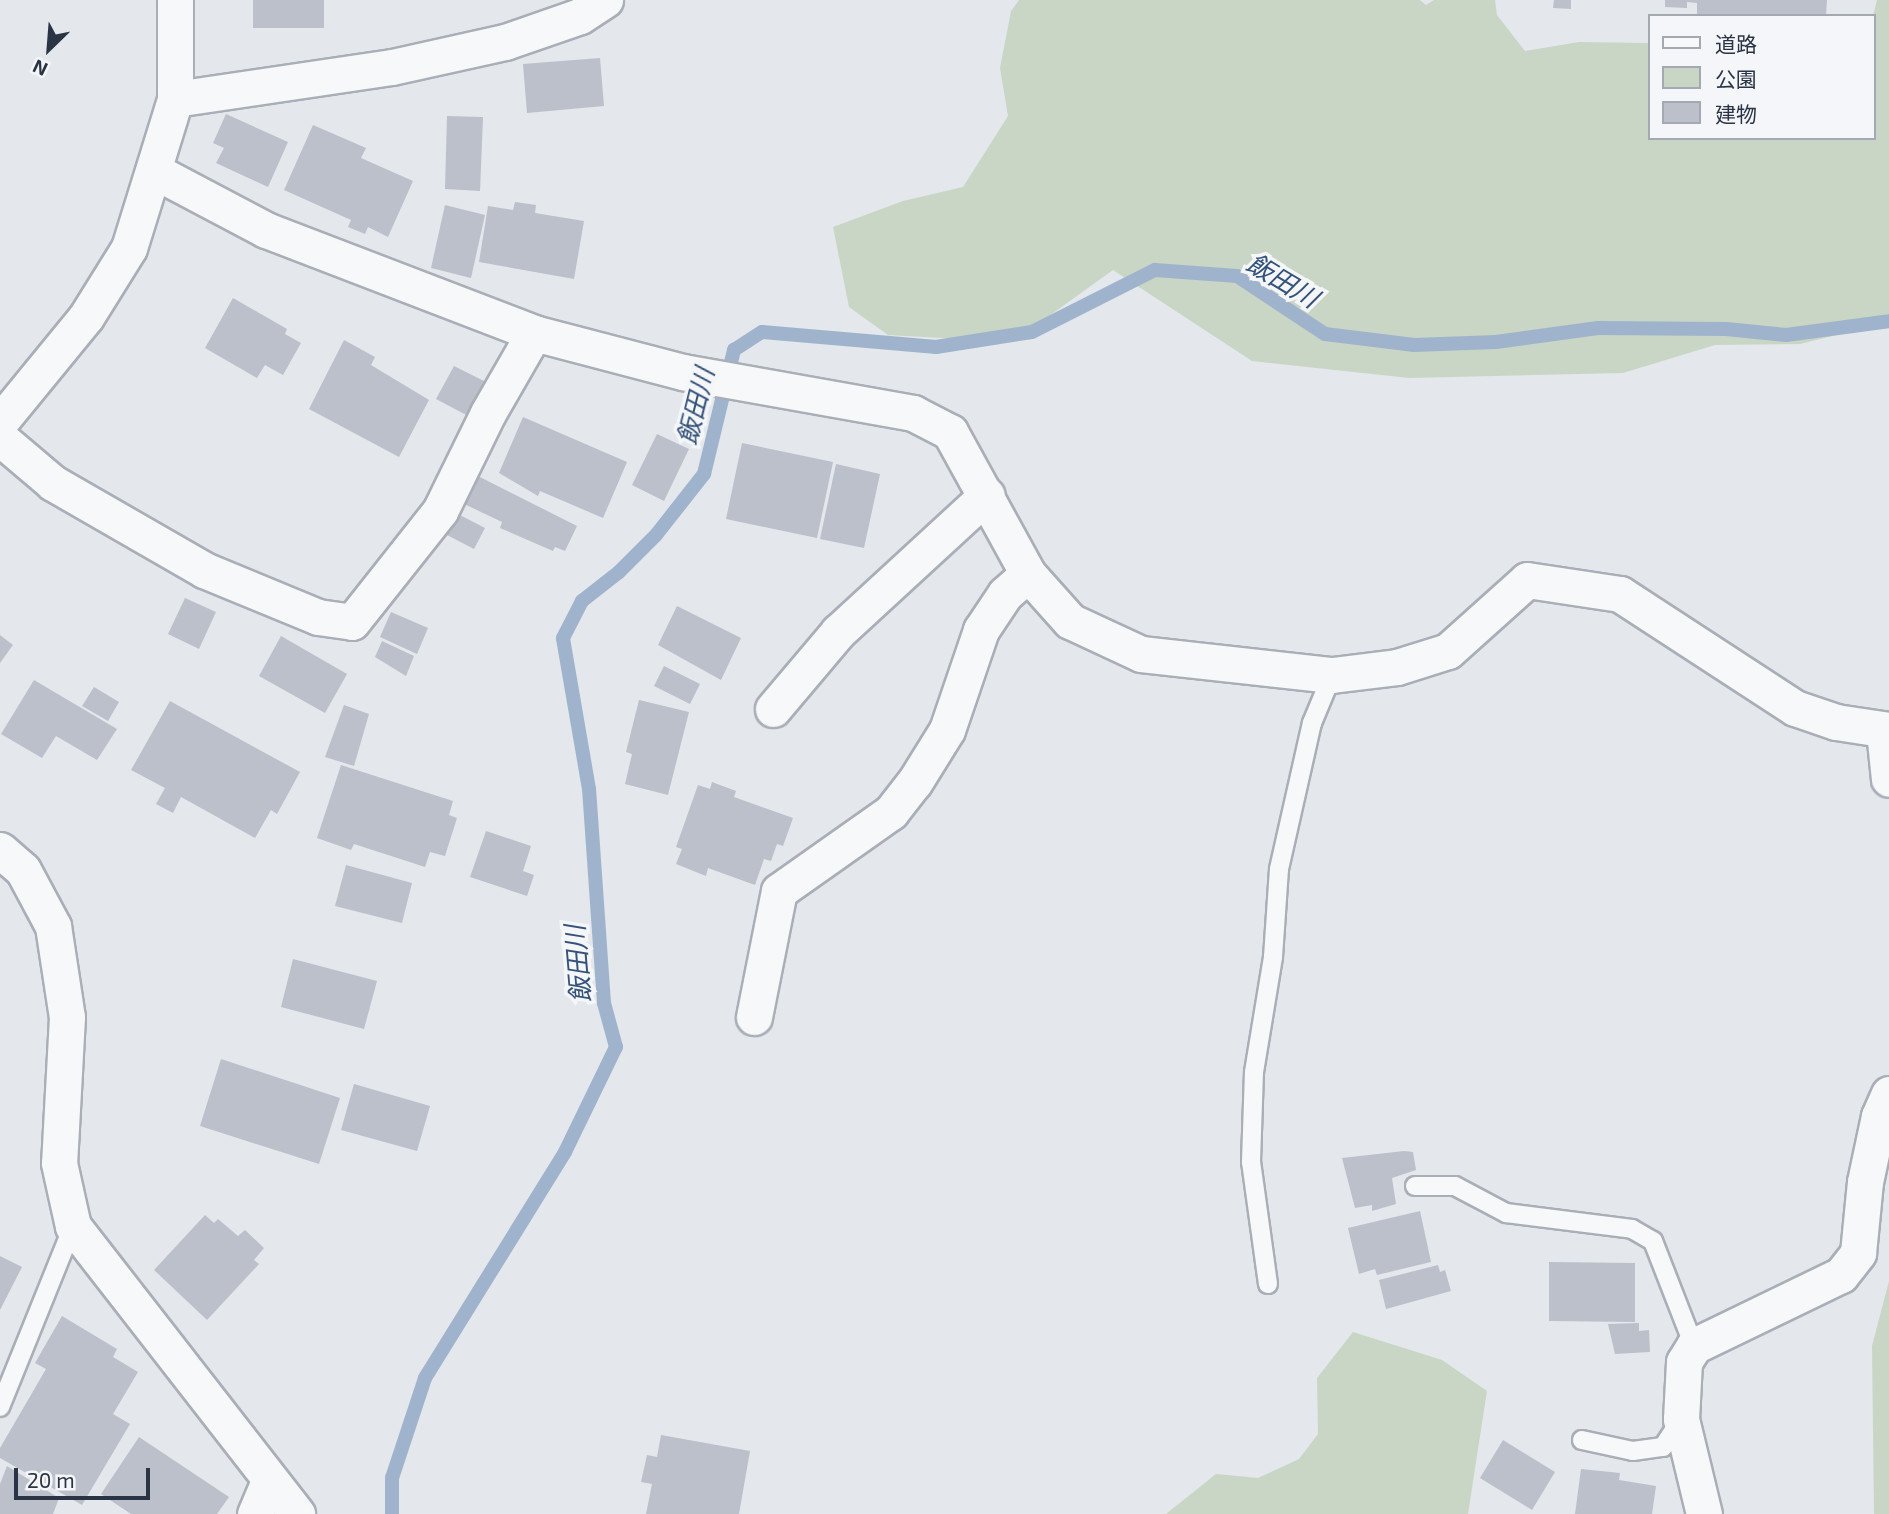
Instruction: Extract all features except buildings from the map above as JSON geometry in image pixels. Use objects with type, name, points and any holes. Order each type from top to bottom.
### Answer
[{"type":"street","points":[[175,0],[175,99],[156,172],[129,248],[86,317],[0,424],[53,483],[204,570],[318,617],[352,622],[440,512],[488,413],[534,333]]},
{"type":"street","points":[[175,99],[393,67],[505,42],[580,16],[605,0]]},
{"type":"street","points":[[156,172],[266,230],[534,333],[683,372],[913,413],[950,432],[1028,574],[1070,621],[1141,654],[1332,676],[1397,667],[1448,651],[1527,580],[1620,594],[1795,708],[1836,722],[1886,730],[1889,779]]},
{"type":"street","points":[[773,709],[838,632],[987,495]]},
{"type":"street","points":[[754,1017],[779,891],[891,812],[906,793],[947,730],[981,630],[1005,594],[1028,574]]},
{"type":"street","points":[[0,850],[23,870],[53,926],[67,1017],[60,1163],[73,1226],[297,1514]]},
{"type":"street","points":[[1704,1514],[1681,1419],[1684,1362],[1693,1346],[1841,1275],[1858,1252],[1865,1182],[1879,1116],[1889,1094]]},
{"type":"street","points":[[255,1514],[269,1481]]},
{"type":"lane","points":[[1268,1284],[1251,1162],[1254,1072],[1286,831],[1312,723],[1332,676]]},
{"type":"lane","points":[[1415,1186],[1455,1186],[1506,1213],[1605,1224],[1643,1235],[1653,1241],[1693,1346]]},
{"type":"lane","points":[[0,1407],[73,1226]]},
{"type":"lane","points":[[1582,1440],[1633,1451],[1663,1447],[1681,1419]]},
{"type":"green space","points":[[1019,0],[1420,0],[1426,5],[1434,0],[1495,0],[1497,15],[1525,51],[1579,42],[1647,43],[1647,140],[1875,140],[1874,14],[1877,0],[1889,0],[1889,322],[1800,344],[1715,345],[1623,373],[1409,378],[1252,361],[1113,270],[1013,342],[888,335],[849,307],[833,227],[903,201],[963,187],[1008,116],[1000,68],[1011,11]]},
{"type":"green space","points":[[1889,1281],[1889,1514],[1874,1514],[1872,1346]]},
{"type":"green space","points":[[1353,1332],[1442,1360],[1487,1391],[1468,1514],[1166,1514],[1216,1474],[1258,1478],[1299,1459],[1318,1434],[1317,1378]]},
{"type":"waterway","name":"飯田川","points":[[392,1514],[392,1478],[425,1378],[565,1152],[616,1047],[604,1003],[589,789],[563,638],[582,601],[619,572],[656,535],[704,474],[734,350],[762,332],[936,347],[1032,332],[1155,270],[1237,276],[1325,334],[1414,345],[1496,342],[1598,328],[1726,329],[1786,335],[1889,321]]}]
